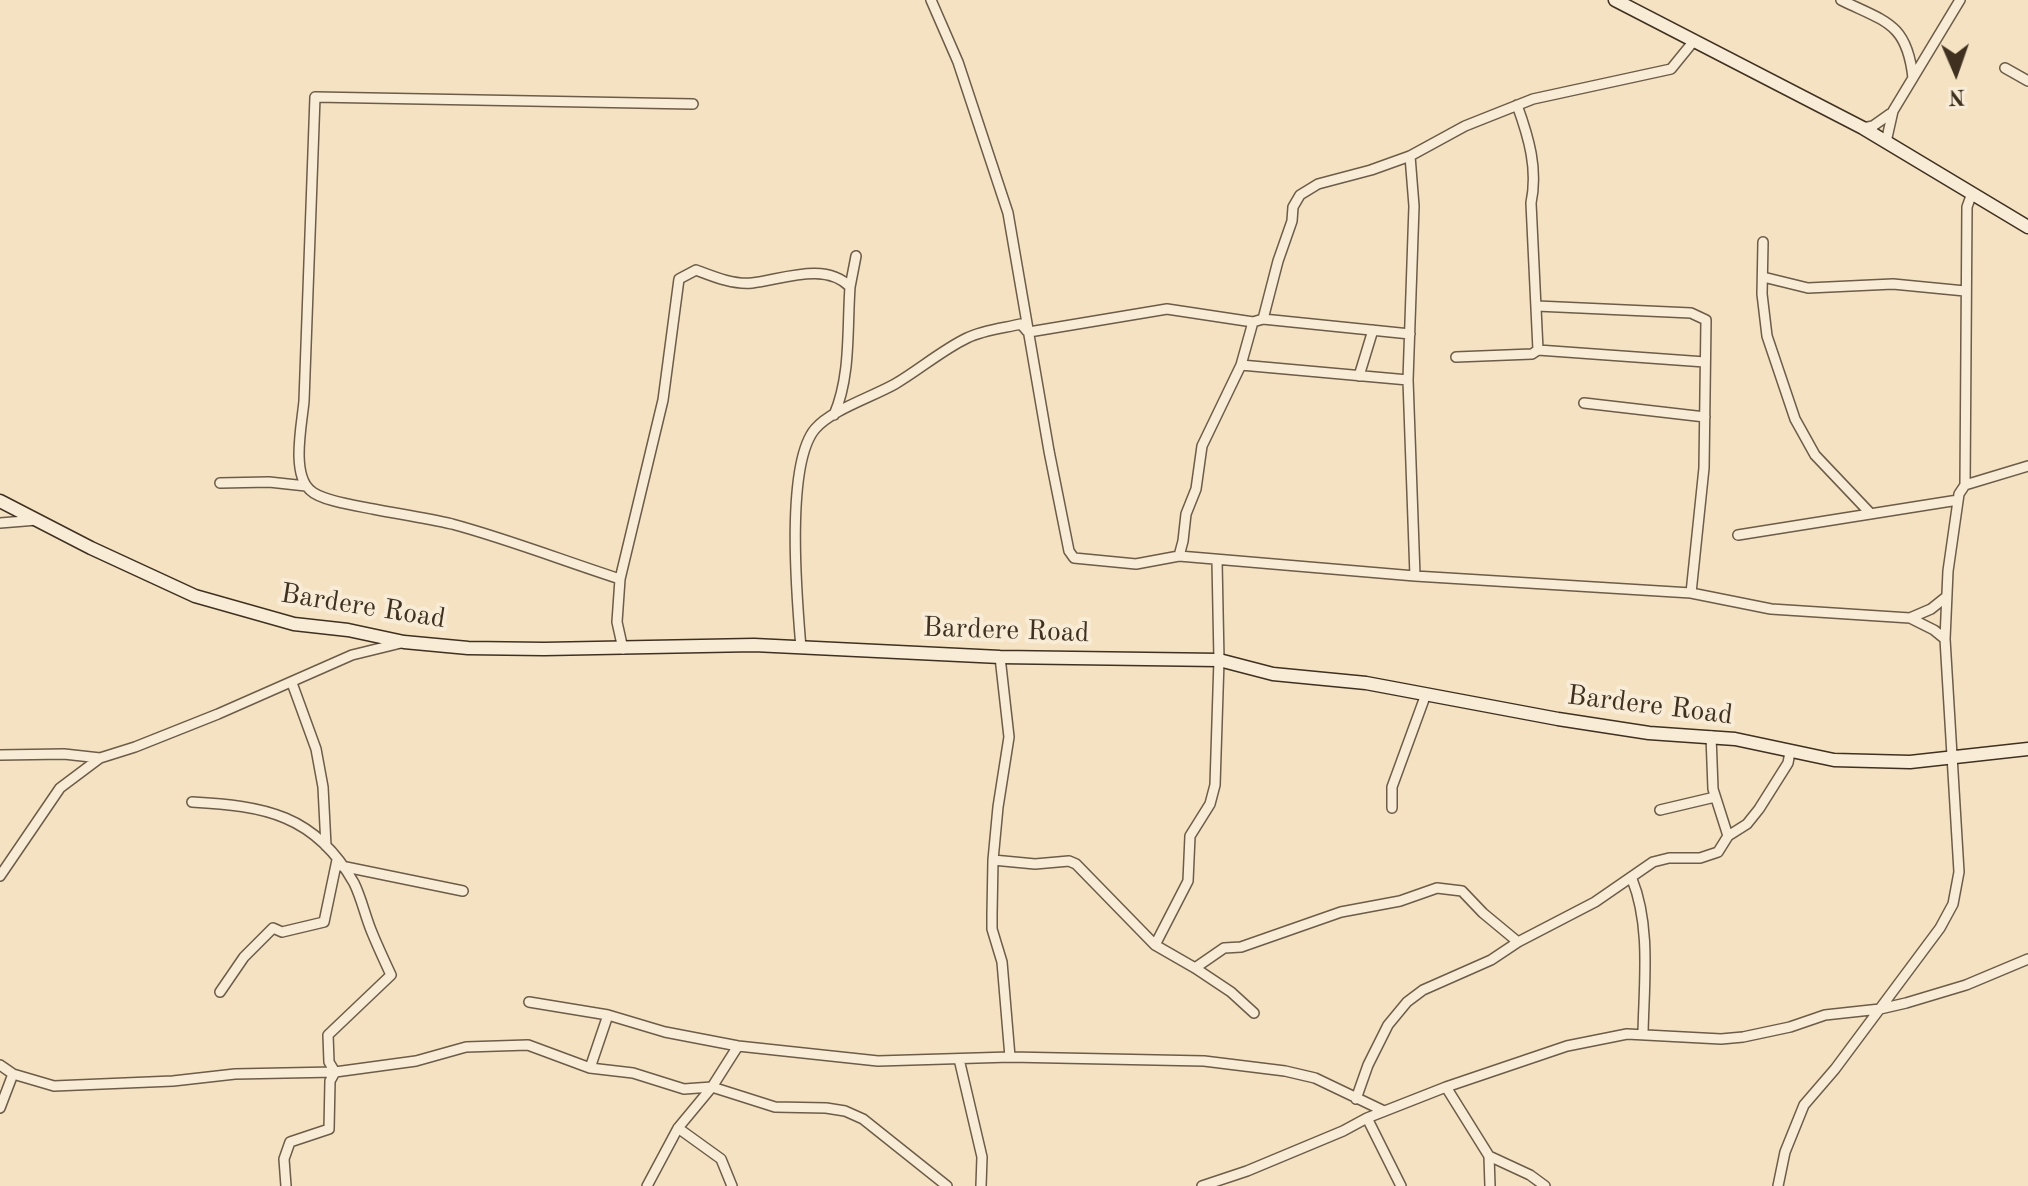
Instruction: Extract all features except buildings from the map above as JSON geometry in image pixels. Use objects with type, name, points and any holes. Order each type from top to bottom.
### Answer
[{"type":"street","points":[[931,0],[958,62],[1008,213],[1049,451],[1069,551],[1074,558],[1136,564],[1179,556],[1415,576],[1691,593],[1771,609],[1910,618],[1945,639]]},
{"type":"street","points":[[1615,0],[1863,128],[2028,227]]},
{"type":"street","points":[[1841,0],[1892,26],[1902,36],[1909,49],[1913,78]]},
{"type":"street","points":[[1886,142],[1893,111],[1960,0]]},
{"type":"street","points":[[1179,556],[1186,514],[1196,489],[1202,446],[1241,365],[1292,221],[1293,207],[1300,195],[1318,184],[1410,156],[1465,126],[1517,105],[1671,69],[1693,42]]},
{"type":"street","points":[[2005,68],[2028,81]]},
{"type":"street","points":[[620,579],[452,525],[321,496],[306,486],[300,470],[299,451],[304,401],[315,97],[693,104]]},
{"type":"street","points":[[1517,105],[1533,156],[1534,189],[1531,203],[1538,350]]},
{"type":"street","points":[[1863,128],[1873,126],[1893,111]]},
{"type":"street","points":[[1410,156],[1414,206],[1408,380],[1415,576]]},
{"type":"street","points":[[1778,1186],[1785,1152],[1804,1105],[1940,928],[1957,890],[1957,820],[1945,639],[1946,597],[1958,500],[1965,485],[1967,207],[1972,193]]},
{"type":"street","points":[[1763,242],[1767,336],[1795,419],[1815,455],[1871,514]]},
{"type":"street","points":[[834,415],[841,400],[847,360],[850,287],[856,256]]},
{"type":"street","points":[[623,649],[617,622],[620,579],[663,400],[679,279],[696,270],[735,282],[750,283],[799,273],[844,280],[850,287]]},
{"type":"street","points":[[1763,277],[1808,288],[1893,284],[1965,291]]},
{"type":"street","points":[[1537,306],[1679,312],[1706,320],[1704,468],[1691,593]]},
{"type":"street","points":[[1029,332],[1167,309],[1410,334]]},
{"type":"street","points":[[801,648],[796,587],[797,507],[802,463],[812,432],[834,415],[870,399],[969,337],[1021,324],[1029,332]]},
{"type":"street","points":[[1359,376],[1373,330]]},
{"type":"street","points":[[1456,357],[1532,354],[1538,350],[1705,362]]},
{"type":"street","points":[[1241,365],[1408,380]]},
{"type":"street","points":[[1584,403],[1705,417]]},
{"type":"street","points":[[1965,485],[2028,466]]},
{"type":"street","points":[[220,483],[269,482],[306,486]]},
{"type":"street","points":[[1738,535],[1958,500]]},
{"type":"street","name":"Bardere Road","points":[[0,501],[105,555],[195,596],[294,624],[348,630],[404,642],[468,648],[712,646],[1000,657],[1219,660],[1273,674],[1366,683],[1573,722],[1676,736],[1711,736],[1812,757],[1859,763],[1952,759],[2028,749]]},
{"type":"street","points":[[0,523],[37,520]]},
{"type":"street","points":[[1155,945],[1188,881],[1190,836],[1212,796],[1216,777],[1215,702],[1219,660],[1217,561]]},
{"type":"street","points":[[1910,618],[1931,609],[1946,597]]},
{"type":"street","points":[[0,876],[60,788],[100,758],[135,747],[292,683],[352,655],[404,642]]},
{"type":"street","points":[[1000,657],[1009,737],[993,860],[992,929],[1002,962],[1010,1057]]},
{"type":"street","points":[[292,683],[316,749],[323,787],[326,846]]},
{"type":"street","points":[[1392,808],[1392,787],[1426,694]]},
{"type":"street","points":[[1711,736],[1712,781],[1728,836]]},
{"type":"street","points":[[1356,1099],[1368,1065],[1388,1025],[1407,1002],[1423,990],[1491,960],[1518,942],[1595,902],[1660,859],[1711,856],[1718,852],[1728,836],[1747,824],[1774,789],[1788,763],[1790,752]]},
{"type":"street","points":[[0,755],[64,754],[100,758]]},
{"type":"street","points":[[1660,810],[1715,797]]},
{"type":"street","points":[[192,802],[239,805],[298,822],[326,846],[354,884],[391,975],[328,1035],[329,1062],[335,1072]]},
{"type":"street","points":[[993,860],[1035,864],[1069,861],[1076,864],[1155,945],[1231,992],[1254,1013]]},
{"type":"street","points":[[339,863],[463,891]]},
{"type":"street","points":[[220,992],[244,957],[273,928],[282,932],[324,922],[339,863]]},
{"type":"street","points":[[1632,879],[1640,900],[1644,934],[1643,1033]]},
{"type":"street","points":[[1195,968],[1224,948],[1241,947],[1341,912],[1400,901],[1437,888],[1462,891],[1518,942]]},
{"type":"street","points":[[1202,1186],[1292,1153],[1367,1118],[1446,1087],[1567,1046],[1609,1036],[1643,1033],[1693,1038],[1743,1037],[1790,1027],[1825,1015],[1880,1009],[1966,985],[2027,961]]},
{"type":"street","points":[[529,1002],[608,1015],[665,1032],[738,1046],[878,1061],[1010,1057],[1217,1063],[1315,1078],[1384,1111]]},
{"type":"street","points":[[590,1068],[608,1015]]},
{"type":"street","points":[[0,1065],[13,1074],[54,1086],[173,1081],[235,1074],[335,1072],[416,1061],[466,1047],[528,1045],[590,1068],[633,1073],[684,1089],[712,1087],[775,1107],[845,1111],[863,1119],[947,1186]]},
{"type":"street","points":[[647,1186],[678,1128],[712,1087],[738,1046]]},
{"type":"street","points":[[959,1059],[982,1157],[981,1186]]},
{"type":"street","points":[[286,1186],[284,1159],[290,1142],[329,1129],[330,1081],[335,1072]]},
{"type":"street","points":[[0,1108],[13,1074]]},
{"type":"street","points":[[1446,1087],[1489,1156],[1490,1186]]},
{"type":"street","points":[[1367,1118],[1401,1186]]},
{"type":"street","points":[[678,1128],[721,1159],[732,1186]]},
{"type":"street","points":[[1489,1156],[1530,1175],[1545,1186]]}]
